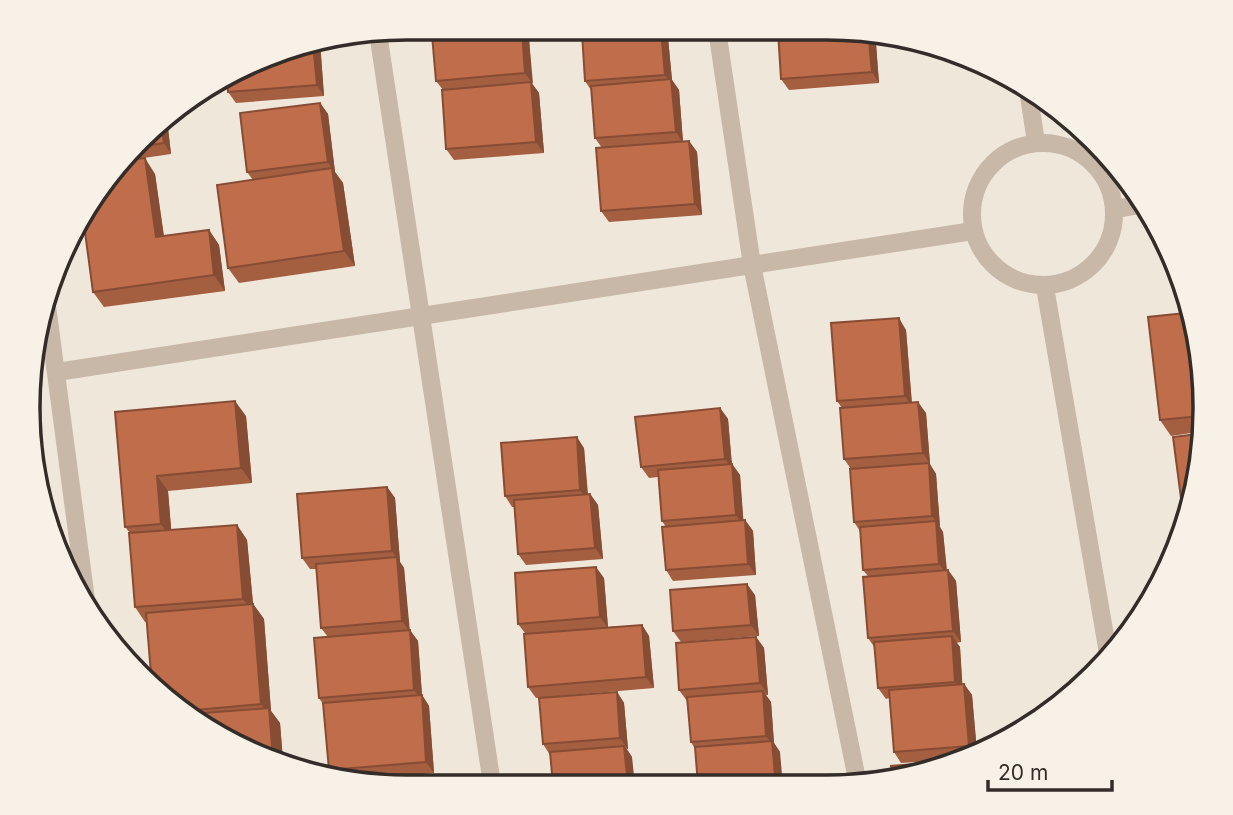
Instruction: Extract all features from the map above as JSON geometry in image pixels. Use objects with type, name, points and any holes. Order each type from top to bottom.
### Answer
[{"type":"street","points":[[718,40],[752,265],[856,773]]},
{"type":"street","points":[[379,41],[491,775]]},
{"type":"street","points":[[1030,102],[1037,142]]},
{"type":"street","points":[[1037,142],[1059,144],[1080,152],[1098,167],[1110,186],[1115,209],[1108,242],[1089,270],[1069,281],[1045,286],[1021,283],[999,272],[983,254],[973,231],[972,206],[978,183],[1013,148],[1037,142]]},
{"type":"street","points":[[1115,209],[1133,206]]},
{"type":"street","points":[[57,372],[973,231]]},
{"type":"street","points":[[1045,286],[1106,644]]},
{"type":"street","points":[[50,325],[84,581]]},
{"type":"building","points":[[432,40],[523,40],[525,73],[436,81]]},
{"type":"building","points":[[582,40],[662,40],[665,75],[585,81]]},
{"type":"building","points":[[779,40],[869,43],[872,72],[781,79]]},
{"type":"building","points":[[314,53],[317,85],[228,92],[228,87],[245,78]]},
{"type":"building","points":[[671,79],[676,132],[595,138],[591,86]]},
{"type":"building","points":[[531,82],[536,142],[446,149],[442,90]]},
{"type":"building","points":[[320,103],[328,162],[247,172],[240,113]]},
{"type":"building","points":[[162,134],[164,143],[151,145]]},
{"type":"building","points":[[689,141],[695,204],[601,211],[596,148]]},
{"type":"building","points":[[145,158],[156,237],[209,230],[214,275],[93,292],[85,232],[102,203],[137,159]]},
{"type":"building","points":[[332,168],[344,251],[228,268],[217,185]]},
{"type":"building","points":[[1180,314],[1190,360],[1193,417],[1160,420],[1148,317]]},
{"type":"building","points":[[899,318],[905,396],[837,401],[831,323]]},
{"type":"building","points":[[235,401],[241,468],[157,476],[161,524],[125,527],[115,412]]},
{"type":"building","points":[[918,402],[923,453],[844,459],[840,408]]},
{"type":"building","points":[[720,408],[725,459],[641,467],[635,417]]},
{"type":"building","points":[[1192,435],[1181,499],[1173,437]]},
{"type":"building","points":[[577,437],[580,490],[505,496],[501,443]]},
{"type":"building","points":[[929,463],[932,516],[854,522],[850,469]]},
{"type":"building","points":[[732,464],[736,515],[662,521],[658,470]]},
{"type":"building","points":[[387,487],[392,551],[302,558],[297,494]]},
{"type":"building","points":[[590,494],[595,548],[518,554],[514,500]]},
{"type":"building","points":[[745,520],[748,564],[666,570],[662,527]]},
{"type":"building","points":[[936,521],[939,564],[863,570],[860,527]]},
{"type":"building","points":[[237,525],[243,599],[135,607],[129,533]]},
{"type":"building","points":[[397,557],[402,621],[321,628],[316,564]]},
{"type":"building","points":[[596,567],[600,617],[518,624],[515,573]]},
{"type":"building","points":[[948,570],[953,631],[868,638],[863,577]]},
{"type":"building","points":[[747,584],[751,625],[673,631],[670,590]]},
{"type":"building","points":[[253,604],[261,704],[198,710],[165,684],[151,670],[146,613]]},
{"type":"building","points":[[642,625],[646,677],[528,687],[524,634]]},
{"type":"building","points":[[410,630],[414,690],[319,698],[314,638]]},
{"type":"building","points":[[952,636],[955,682],[878,688],[874,642]]},
{"type":"building","points":[[756,637],[760,683],[679,690],[676,643]]},
{"type":"building","points":[[964,684],[969,746],[894,752],[889,690]]},
{"type":"building","points":[[763,691],[766,736],[691,742],[687,697]]},
{"type":"building","points":[[617,692],[620,738],[543,744],[539,698]]},
{"type":"building","points":[[422,695],[426,762],[342,769],[329,766],[323,703]]},
{"type":"building","points":[[269,708],[272,749],[245,737],[203,713]]},
{"type":"building","points":[[772,741],[775,775],[697,775],[695,747]]},
{"type":"building","points":[[624,746],[627,775],[552,775],[550,752]]},
{"type":"building","points":[[912,764],[891,769],[891,766]]}]
